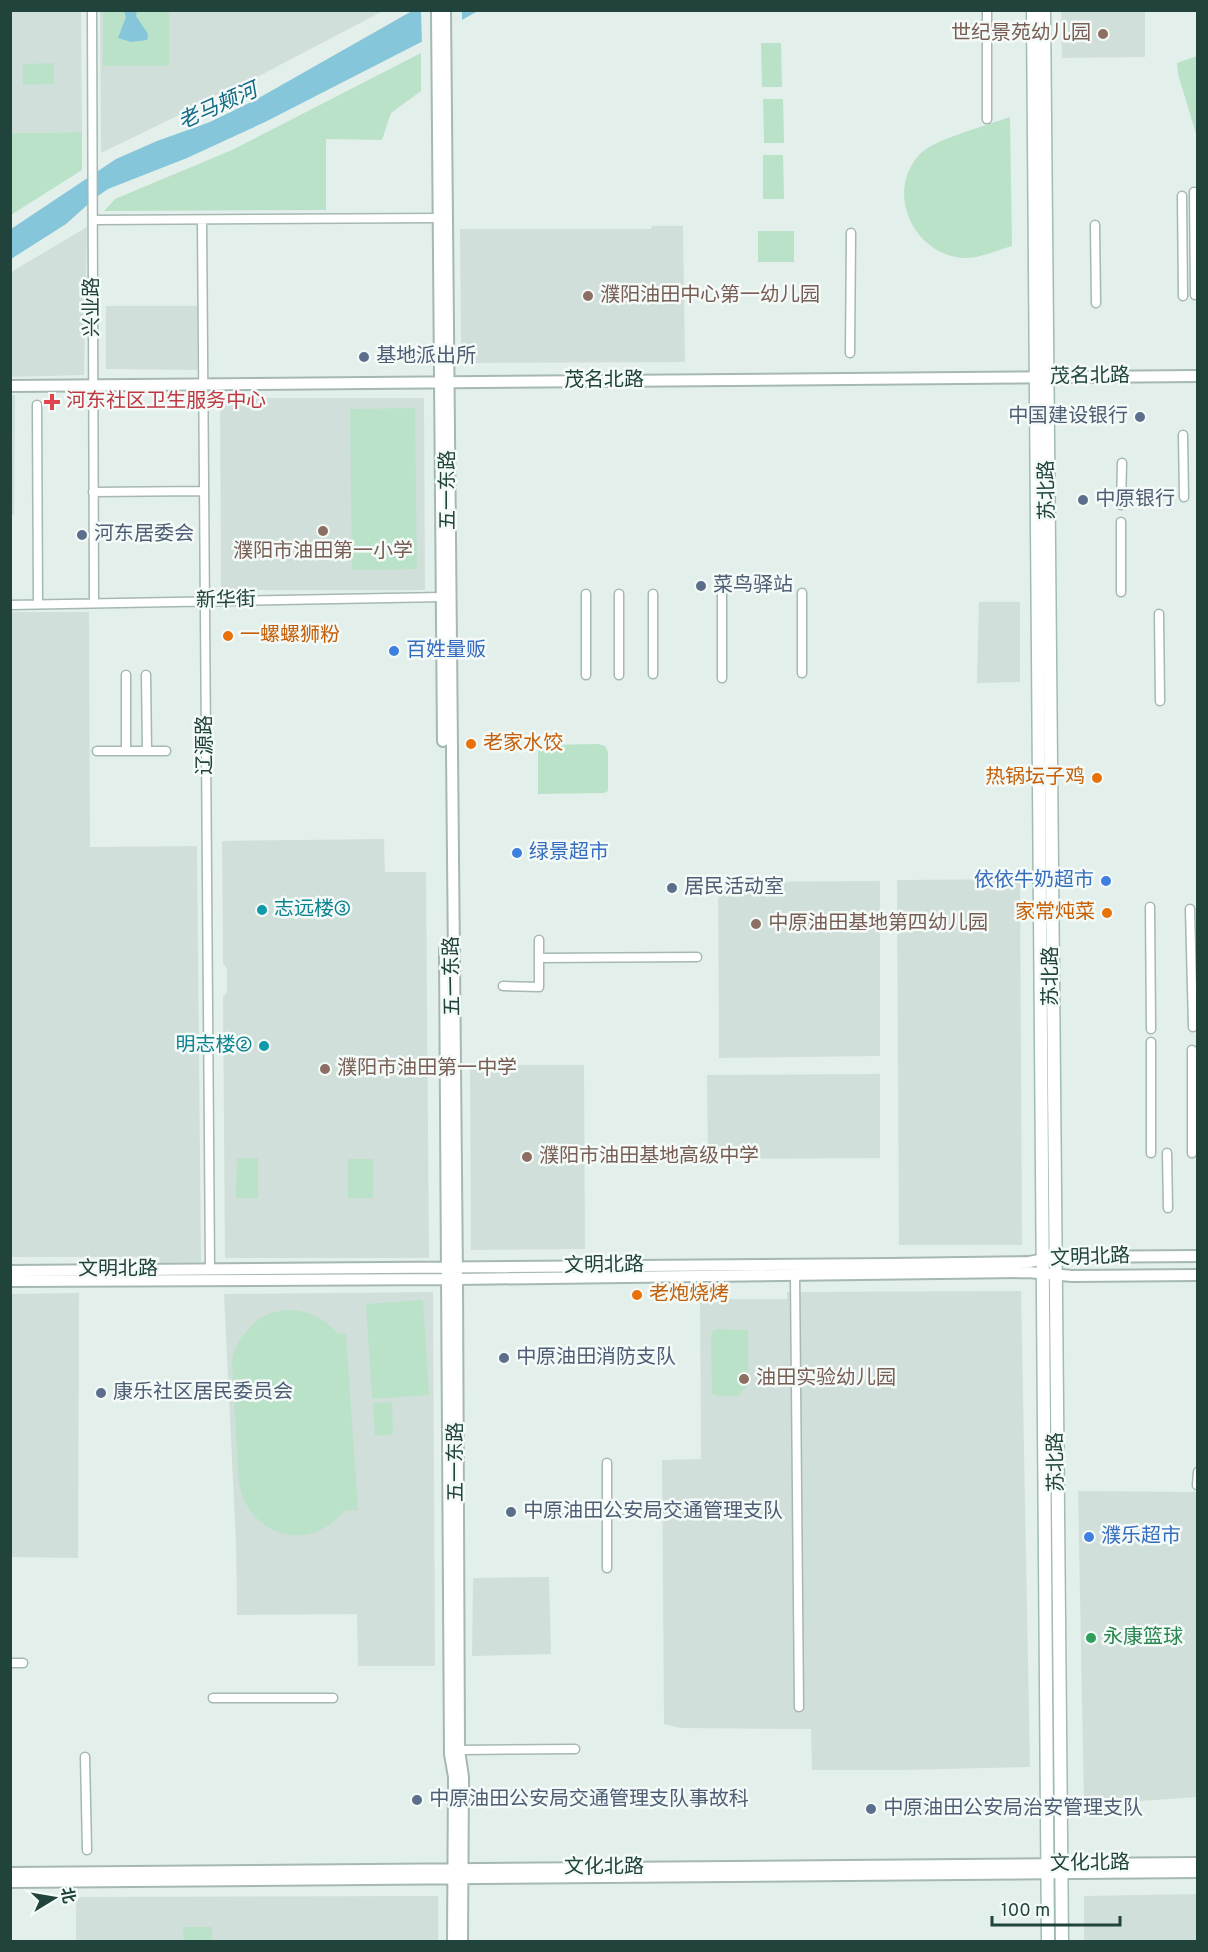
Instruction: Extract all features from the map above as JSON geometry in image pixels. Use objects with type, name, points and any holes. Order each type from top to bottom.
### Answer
[{"type":"main road","name":"苏北路","points":[[1033,10],[1041,378],[1048,1259],[1062,1941]]},
{"type":"main road","name":"苏北路","points":[[1041,378],[1044,10]]},
{"type":"main road","name":"苏北路","points":[[1048,1941],[1049,1274]]},
{"type":"street","name":"兴业路","points":[[92,10],[94,603]]},
{"type":"street","name":"五一东路","points":[[437,10],[441,40],[452,1273],[450,1754],[454,1777],[462,1941]]},
{"type":"street","name":"五一东路","points":[[444,10],[441,40],[439,218],[444,382],[442,597],[459,1750],[463,1778],[453,1941]]},
{"type":"street","points":[[987,10],[987,119]]},
{"type":"street","points":[[1194,192],[1195,295]]},
{"type":"street","points":[[1182,196],[1183,296]]},
{"type":"street","points":[[93,220],[439,218]]},
{"type":"street","name":"辽源路","points":[[201,220],[210,1270]]},
{"type":"street","points":[[1095,225],[1096,303]]},
{"type":"street","points":[[850,352],[851,233]]},
{"type":"street","name":"茂名北路","points":[[10,386],[1197,376]]},
{"type":"street","points":[[37,405],[38,604]]},
{"type":"street","points":[[1183,435],[1184,497]]},
{"type":"street","points":[[1121,505],[1122,463]]},
{"type":"street","points":[[93,492],[204,491]]},
{"type":"street","points":[[1121,522],[1121,592]]},
{"type":"street","points":[[802,593],[802,673]]},
{"type":"street","points":[[586,594],[586,675]]},
{"type":"street","points":[[619,594],[619,675]]},
{"type":"street","points":[[653,594],[653,674]]},
{"type":"street","points":[[722,594],[723,678]]},
{"type":"street","name":"新华街","points":[[10,605],[442,597]]},
{"type":"street","points":[[1159,615],[1160,701]]},
{"type":"street","points":[[126,675],[126,751]]},
{"type":"street","points":[[146,675],[147,751]]},
{"type":"street","points":[[97,751],[166,751]]},
{"type":"street","points":[[1150,908],[1151,1029]]},
{"type":"street","points":[[1190,909],[1193,1027]]},
{"type":"street","points":[[503,986],[539,987],[539,940]]},
{"type":"street","points":[[539,958],[697,957]]},
{"type":"street","points":[[1151,1042],[1151,1153]]},
{"type":"street","points":[[1192,1050],[1192,1153]]},
{"type":"street","points":[[1167,1153],[1168,1208]]},
{"type":"street","name":"文明北路","points":[[10,1281],[1197,1256]]},
{"type":"street","name":"文明北路","points":[[10,1271],[1197,1275]]},
{"type":"street","points":[[795,1275],[799,1707]]},
{"type":"street","points":[[607,1463],[607,1568]]},
{"type":"street","points":[[1197,1472],[1197,1485]]},
{"type":"street","points":[[556,1509],[659,1510]]},
{"type":"street","points":[[10,1663],[23,1663]]},
{"type":"street","points":[[213,1698],[333,1698]]},
{"type":"street","points":[[459,1750],[575,1749]]},
{"type":"street","points":[[85,1757],[87,1850]]},
{"type":"street","name":"文化北路","points":[[1062,1869],[1197,1863]]},
{"type":"street","name":"文化北路","points":[[10,1874],[458,1874],[1047,1869],[1197,1872]]},
{"type":"street","name":"文化北路","points":[[10,1882],[458,1874]]},
{"type":"shaded area","points":[[10,11],[81,11],[82,132],[11,133]]},
{"type":"shaded area","points":[[100,11],[383,11],[259,76],[101,153]]},
{"type":"shaded area","name":"世纪景苑幼儿园","points":[[1061,11],[1145,11],[1145,57],[1062,58]]},
{"type":"shaded area","points":[[652,226],[683,226],[685,362],[471,363],[461,350],[460,229],[651,229]]},
{"type":"shaded area","points":[[87,227],[84,375],[11,377],[11,272]]},
{"type":"shaded area","points":[[106,306],[197,306],[197,370],[106,369]]},
{"type":"shaded area","points":[[11,395],[15,395],[14,515],[11,515]]},
{"type":"shaded area","name":"濮阳市油田第一小学","points":[[220,398],[424,398],[425,590],[221,590]]},
{"type":"shaded area","points":[[979,602],[1020,602],[1020,682],[977,683]]},
{"type":"shaded area","points":[[11,612],[89,612],[90,847],[197,846],[201,1262],[160,1263],[159,1257],[11,1257]]},
{"type":"shaded area","name":"濮阳市油田第一中学","points":[[384,839],[385,872],[426,872],[429,1258],[225,1258],[223,997],[227,992],[227,969],[223,963],[222,841]]},
{"type":"shaded area","points":[[1020,879],[1022,1245],[899,1245],[897,880]]},
{"type":"shaded area","points":[[880,881],[880,1056],[719,1058],[718,882]]},
{"type":"shaded area","name":"濮阳市油田基地高级中学","points":[[470,1065],[584,1065],[585,1249],[471,1250]]},
{"type":"shaded area","points":[[880,1074],[880,1158],[708,1159],[707,1075]]},
{"type":"shaded area","points":[[1021,1291],[1030,1767],[812,1770],[811,1729],[680,1728],[664,1724],[662,1460],[701,1459],[700,1299],[787,1299],[787,1292]]},
{"type":"shaded area","points":[[433,1292],[435,1666],[358,1666],[357,1614],[237,1615],[236,1542],[224,1294]]},
{"type":"shaded area","points":[[79,1293],[78,1558],[11,1557],[11,1294]]},
{"type":"shaded area","points":[[1078,1491],[1197,1492],[1197,1797],[1084,1805]]},
{"type":"shaded area","points":[[549,1577],[551,1654],[472,1656],[473,1578]]},
{"type":"shaded area","points":[[1197,1894],[1197,1941],[1084,1941],[1084,1896]]},
{"type":"shaded area","points":[[438,1896],[438,1941],[76,1942],[76,1897]]},
{"type":"green space","points":[[103,11],[169,11],[169,66],[103,66]]},
{"type":"green space","points":[[761,43],[781,43],[782,87],[762,87]]},
{"type":"green space","points":[[421,53],[421,91],[391,113],[382,140],[326,139],[326,210],[104,211],[115,199],[232,150]]},
{"type":"green space","points":[[1197,56],[1197,137],[1178,74],[1177,63]]},
{"type":"green space","points":[[54,63],[54,84],[23,85],[23,64]]},
{"type":"green space","points":[[763,99],[783,99],[784,143],[764,143]]},
{"type":"green space","points":[[1010,117],[1012,246],[969,258],[945,254],[930,245],[918,233],[909,218],[905,201],[905,184],[910,168],[921,153],[928,148]]},
{"type":"green space","points":[[82,132],[82,170],[11,215],[11,133]]},
{"type":"green space","points":[[763,155],[783,155],[784,199],[763,199]]},
{"type":"green space","points":[[758,231],[794,231],[794,262],[758,262]]},
{"type":"green space","points":[[415,408],[417,569],[352,570],[350,409]]},
{"type":"green space","points":[[598,744],[605,746],[608,752],[608,791],[604,793],[538,794],[538,749],[544,745]]},
{"type":"green space","points":[[237,1158],[258,1158],[258,1198],[236,1198]]},
{"type":"green space","points":[[348,1159],[373,1159],[373,1198],[348,1198]]},
{"type":"green space","points":[[423,1300],[429,1395],[372,1399],[366,1304]]},
{"type":"green space","points":[[290,1310],[311,1314],[328,1324],[338,1334],[346,1334],[358,1510],[344,1511],[330,1524],[314,1532],[298,1535],[282,1534],[268,1527],[255,1517],[245,1502],[239,1484],[232,1364],[240,1339],[257,1320],[273,1312]]},
{"type":"green space","points":[[717,1329],[748,1330],[748,1386],[739,1396],[712,1394],[711,1335]]},
{"type":"green space","points":[[392,1402],[393,1434],[375,1436],[373,1403]]},
{"type":"green space","points":[[183,1927],[212,1927],[212,1941],[184,1941]]},
{"type":"water","points":[[124,11],[137,11],[136,16],[148,34],[147,40],[131,42],[118,38],[126,17]]},
{"type":"water","points":[[412,11],[478,11],[265,122],[187,158],[108,189],[66,224],[11,259],[11,229],[116,159],[210,122],[257,99]]},
{"type":"pier","points":[[421,11],[462,11],[462,24],[422,45]]},
{"type":"place","name":"世纪景苑幼儿园","points":[[1103,34]]},
{"type":"place","name":"濮阳油田中心第一幼儿园","points":[[588,296]]},
{"type":"place","name":"基地派出所","points":[[364,357]]},
{"type":"place","name":"河东社区卫生服务中心","points":[[52,402]]},
{"type":"place","name":"中国建设银行","points":[[1140,417]]},
{"type":"place","name":"中原银行","points":[[1083,500]]},
{"type":"place","name":"濮阳市油田第一小学","points":[[323,531]]},
{"type":"place","name":"河东居委会","points":[[82,535]]},
{"type":"place","name":"菜鸟驿站","points":[[701,586]]},
{"type":"place","name":"一螺螺狮粉","points":[[228,636]]},
{"type":"place","name":"百姓量贩","points":[[394,651]]},
{"type":"place","name":"老家水饺","points":[[471,744]]},
{"type":"place","name":"热锅坛子鸡","points":[[1097,778]]},
{"type":"place","name":"绿景超市","points":[[517,853]]},
{"type":"place","name":"依依牛奶超市","points":[[1106,881]]},
{"type":"place","name":"居民活动室","points":[[672,888]]},
{"type":"place","name":"志远楼③","points":[[262,910]]},
{"type":"place","name":"家常炖菜","points":[[1107,913]]},
{"type":"place","name":"中原油田基地第四幼儿园","points":[[756,924]]},
{"type":"place","name":"明志楼②","points":[[264,1046]]},
{"type":"place","name":"濮阳市油田第一中学","points":[[325,1069]]},
{"type":"place","name":"濮阳市油田基地高级中学","points":[[527,1157]]},
{"type":"place","name":"老炮烧烤","points":[[637,1295]]},
{"type":"place","name":"中原油田消防支队","points":[[504,1358]]},
{"type":"place","name":"油田实验幼儿园","points":[[744,1379]]},
{"type":"place","name":"康乐社区居民委员会","points":[[101,1393]]},
{"type":"place","name":"中原油田公安局交通管理支队","points":[[511,1512]]},
{"type":"place","name":"濮乐超市","points":[[1089,1537]]},
{"type":"place","name":"永康篮球","points":[[1091,1638]]},
{"type":"place","name":"中原油田公安局交通管理支队事故科","points":[[417,1800]]},
{"type":"place","name":"中原油田公安局治安管理支队","points":[[871,1809]]},
{"type":"water label","name":"老马颊河","points":[[218,107]]}]
